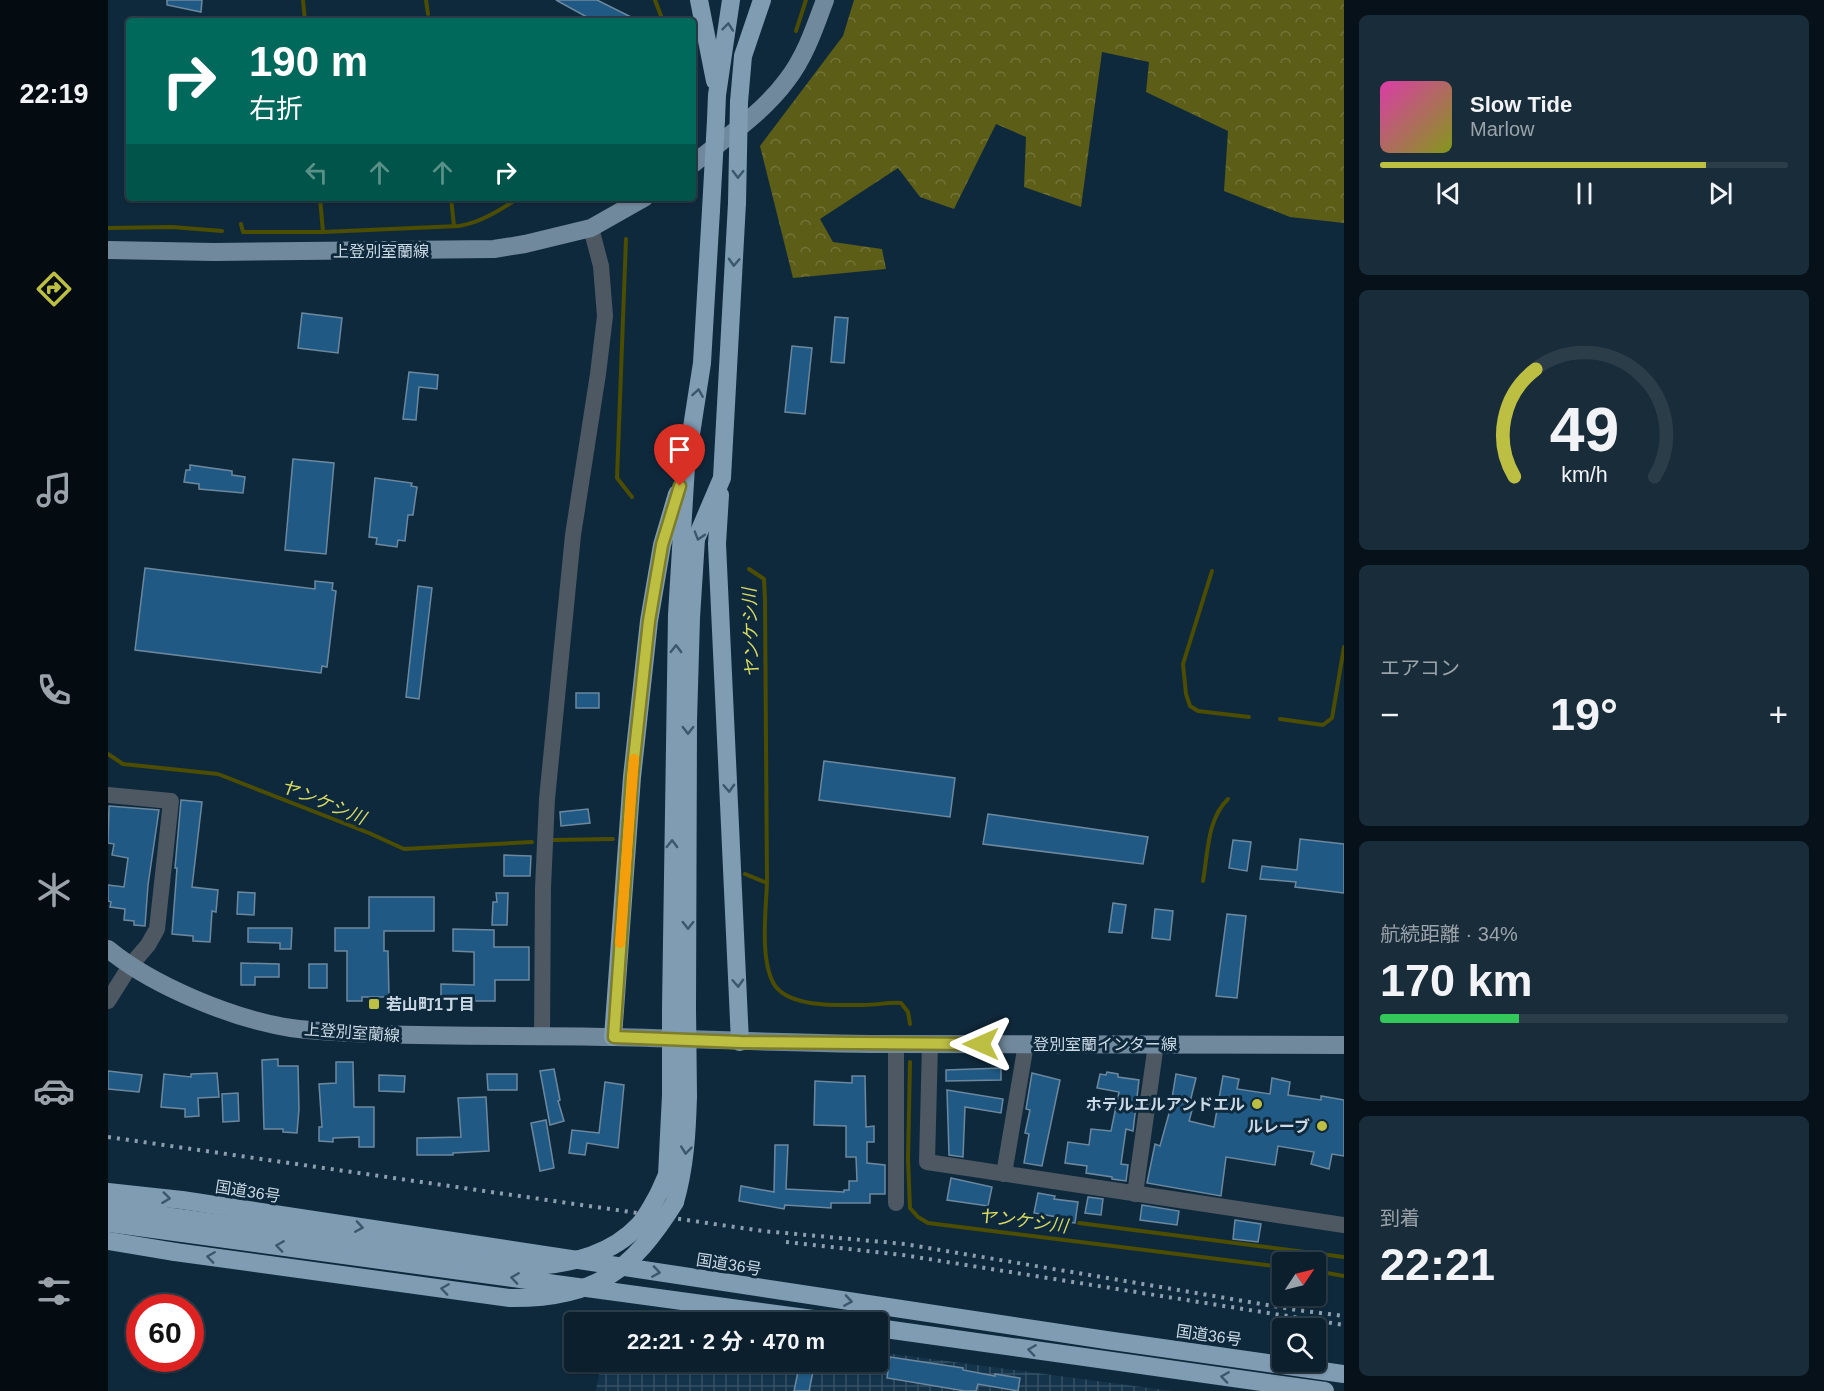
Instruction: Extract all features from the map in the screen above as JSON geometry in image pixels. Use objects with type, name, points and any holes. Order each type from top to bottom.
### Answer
[{"type":"highway","points":[[699,0],[717,95]]},
{"type":"highway","points":[[108,1241],[510,1298],[534,1298],[570,1292],[615,1274],[651,1239],[667,1198],[682,1175],[687,1145],[680,1096],[677,615],[686,466],[702,363],[717,95],[731,0]]},
{"type":"highway","points":[[740,1042],[717,544],[737,203],[740,102],[748,0]]},
{"type":"highway","points":[[743,56],[762,0]]},
{"type":"highway","points":[[614,1037],[632,777],[649,621],[662,545],[686,466]]},
{"type":"highway","points":[[679,1008],[695,550],[696,539],[722,478]]},
{"type":"highway","name":"国道36号","points":[[108,1191],[182,1200],[1344,1374]]},
{"type":"highway","points":[[108,1208],[537,1266],[559,1264],[593,1256],[615,1245],[667,1198]]},
{"type":"highway","points":[[108,1223],[762,1312]]},
{"type":"highway","points":[[888,1329],[1325,1391]]},
{"type":"main road","points":[[696,162],[756,113],[788,80],[813,35],[825,0]]},
{"type":"main road","name":"上登別室蘭線","points":[[108,250],[214,252],[494,249],[591,228],[639,201]]},
{"type":"main road","name":"上登別室蘭線","points":[[108,949],[130,966],[199,1000],[247,1018],[291,1028],[419,1036],[614,1037]]},
{"type":"main road","name":"登別室蘭インター線","points":[[614,1037],[740,1042],[896,1044],[1344,1045]]},
{"type":"street","points":[[542,1037],[543,888],[547,799],[573,535],[605,316],[601,266],[591,228]]},
{"type":"street","points":[[108,795],[171,801],[157,929],[108,1001]]},
{"type":"street","points":[[896,1044],[896,1203]]},
{"type":"street","points":[[930,1044],[927,1162],[1344,1225]]},
{"type":"street","points":[[1004,1174],[1026,1044]]},
{"type":"street","points":[[1135,1194],[1156,1044]]},
{"type":"shaded area","points":[[888,1353],[1172,1391],[596,1391],[599,1372],[888,1372]]},
{"type":"green space","points":[[854,0],[1344,0],[1344,223],[1290,217],[1224,191],[1228,131],[1146,92],[1149,62],[1102,52],[1081,207],[1024,187],[1026,137],[996,124],[954,209],[920,197],[898,168],[820,219],[833,242],[882,249],[886,269],[793,278],[760,146],[843,36]]},
{"type":"building","points":[[167,0],[202,0],[201,12],[167,5]]},
{"type":"building","points":[[556,0],[597,0],[633,18],[589,18]]},
{"type":"building","points":[[302,313],[342,318],[338,353],[298,348]]},
{"type":"building","points":[[835,317],[848,318],[844,363],[831,362]]},
{"type":"building","points":[[792,346],[812,348],[805,414],[785,412]]},
{"type":"building","points":[[409,372],[438,375],[437,389],[419,387],[416,420],[403,419]]},
{"type":"building","points":[[293,459],[334,463],[326,554],[285,550]]},
{"type":"building","points":[[190,465],[232,471],[232,475],[245,477],[243,493],[199,489],[199,484],[184,482],[186,470],[190,470]]},
{"type":"building","points":[[375,478],[412,483],[411,486],[417,487],[413,515],[408,515],[405,541],[398,540],[397,547],[376,544],[377,538],[369,537]]},
{"type":"building","points":[[145,568],[315,589],[315,581],[333,583],[332,590],[336,591],[327,667],[322,666],[321,673],[135,650]]},
{"type":"building","points":[[418,586],[432,588],[419,699],[406,697]]},
{"type":"building","points":[[576,693],[599,693],[599,708],[576,708]]},
{"type":"building","points":[[824,761],[955,778],[950,817],[819,800]]},
{"type":"building","points":[[181,800],[202,802],[192,887],[218,890],[216,912],[212,911],[210,942],[193,941],[193,936],[172,934]]},
{"type":"building","points":[[109,806],[159,810],[148,885],[145,926],[134,925],[134,921],[124,920],[125,909],[110,907],[111,902],[108,901],[108,885],[124,887],[128,858],[112,855],[114,844],[108,843]]},
{"type":"building","points":[[588,809],[590,823],[561,826],[560,812]]},
{"type":"building","points":[[988,814],[1148,837],[1143,864],[983,844]]},
{"type":"building","points":[[1300,839],[1344,844],[1344,893],[1295,887],[1296,882],[1260,879],[1262,866],[1297,870]]},
{"type":"building","points":[[1233,840],[1251,842],[1247,871],[1229,868]]},
{"type":"building","points":[[504,855],[531,856],[530,876],[504,876]]},
{"type":"building","points":[[238,892],[255,893],[254,915],[237,914]]},
{"type":"building","points":[[496,893],[508,893],[507,925],[492,925],[493,902],[497,902]]},
{"type":"building","points":[[369,897],[434,897],[434,931],[384,931],[384,951],[388,951],[389,997],[362,997],[362,1001],[347,1001],[347,951],[335,951],[335,928],[369,928]]},
{"type":"building","points":[[1113,903],[1126,905],[1122,933],[1109,932]]},
{"type":"building","points":[[1155,909],[1173,911],[1170,940],[1152,938]]},
{"type":"building","points":[[1227,914],[1246,916],[1237,998],[1216,996]]},
{"type":"building","points":[[248,928],[292,928],[291,949],[280,949],[280,943],[248,942]]},
{"type":"building","points":[[453,929],[494,930],[494,947],[529,947],[529,980],[495,980],[495,1001],[475,1001],[475,997],[441,996],[441,984],[474,985],[474,952],[453,951]]},
{"type":"building","points":[[241,963],[279,964],[279,977],[255,977],[255,985],[241,985]]},
{"type":"building","points":[[309,964],[327,964],[327,988],[309,988]]},
{"type":"building","points":[[278,1059],[278,1066],[298,1066],[297,1133],[283,1132],[283,1129],[264,1129],[262,1060]]},
{"type":"building","points":[[336,1062],[353,1062],[354,1107],[374,1107],[374,1147],[359,1147],[359,1137],[333,1138],[333,1142],[319,1141],[319,1127],[322,1127],[319,1084],[336,1083]]},
{"type":"building","points":[[1001,1068],[1001,1080],[946,1081],[946,1070]]},
{"type":"building","points":[[554,1069],[560,1100],[558,1101],[564,1121],[550,1125],[540,1071]]},
{"type":"building","points":[[108,1071],[142,1075],[139,1092],[108,1089]]},
{"type":"building","points":[[1107,1072],[1118,1074],[1118,1077],[1139,1080],[1133,1131],[1126,1129],[1121,1164],[1128,1165],[1126,1181],[1086,1173],[1087,1166],[1065,1163],[1068,1142],[1089,1145],[1091,1129],[1111,1131],[1119,1092],[1097,1088],[1100,1074],[1106,1075]]},
{"type":"building","points":[[217,1073],[219,1097],[198,1098],[199,1116],[185,1117],[185,1109],[161,1107],[164,1074],[191,1077],[191,1074]]},
{"type":"building","points":[[1032,1073],[1060,1080],[1042,1166],[1024,1163],[1029,1134],[1025,1133],[1030,1110],[1026,1109]]},
{"type":"building","points":[[487,1074],[517,1074],[517,1090],[488,1090]]},
{"type":"building","points":[[1176,1074],[1196,1078],[1190,1102],[1194,1103],[1189,1121],[1214,1127],[1223,1076],[1239,1079],[1237,1089],[1270,1094],[1272,1078],[1290,1082],[1288,1095],[1321,1100],[1321,1096],[1344,1100],[1344,1156],[1332,1154],[1329,1169],[1311,1164],[1314,1152],[1278,1146],[1275,1165],[1226,1157],[1221,1196],[1147,1183],[1155,1144],[1160,1146],[1170,1110]]},
{"type":"building","points":[[379,1075],[405,1076],[404,1092],[379,1091]]},
{"type":"building","points":[[852,1076],[865,1076],[866,1127],[874,1126],[874,1142],[867,1142],[867,1163],[885,1165],[885,1194],[870,1194],[870,1203],[831,1203],[831,1208],[785,1205],[784,1209],[739,1201],[741,1186],[774,1192],[775,1145],[788,1145],[786,1189],[844,1192],[844,1190],[849,1190],[849,1181],[857,1181],[856,1157],[846,1157],[846,1126],[814,1125],[815,1081],[852,1083]]},
{"type":"building","points":[[605,1082],[624,1085],[618,1148],[587,1143],[585,1155],[569,1153],[572,1130],[599,1133]]},
{"type":"building","points":[[947,1090],[1003,1099],[1001,1113],[965,1107],[963,1157],[949,1155]]},
{"type":"building","points":[[238,1093],[239,1121],[223,1122],[222,1094]]},
{"type":"building","points":[[486,1097],[489,1151],[453,1153],[453,1155],[417,1155],[417,1138],[461,1137],[458,1098]]},
{"type":"building","points":[[546,1120],[554,1168],[540,1171],[531,1123]]},
{"type":"building","points":[[951,1178],[992,1187],[988,1206],[947,1200]]},
{"type":"building","points":[[1038,1193],[1055,1196],[1054,1199],[1078,1202],[1075,1223],[1057,1221],[1057,1217],[1034,1213]]},
{"type":"building","points":[[1088,1197],[1103,1199],[1101,1215],[1085,1213]]},
{"type":"building","points":[[1142,1205],[1179,1211],[1177,1225],[1140,1220]]},
{"type":"building","points":[[1235,1220],[1261,1224],[1258,1242],[1233,1239]]},
{"type":"building","points":[[890,1357],[963,1368],[963,1370],[995,1376],[995,1374],[1020,1378],[1018,1391],[978,1384],[976,1391],[965,1391],[887,1378]]},
{"type":"building","points":[[798,1372],[813,1372],[809,1391],[794,1391]]},
{"type":"waterway","points":[[303,0],[305,18]]},
{"type":"waterway","points":[[426,0],[428,14]]},
{"type":"waterway","points":[[655,0],[662,18]]},
{"type":"waterway","name":"ヤンケシ川","points":[[796,31],[806,0]]},
{"type":"waterway","points":[[320,201],[323,232]]},
{"type":"waterway","points":[[451,201],[454,226]]},
{"type":"waterway","points":[[241,224],[243,232],[323,232],[459,226],[482,219],[513,201]]},
{"type":"waterway","points":[[108,228],[172,227],[222,231]]},
{"type":"waterway","name":"ヤンケシ川","points":[[626,239],[617,478],[632,497]]},
{"type":"waterway","name":"ヤンケシ川","points":[[749,569],[764,579],[767,883]]},
{"type":"waterway","points":[[1212,571],[1183,664],[1186,694],[1190,706],[1198,711],[1249,717]]},
{"type":"waterway","points":[[1280,719],[1323,725],[1332,718],[1344,647]]},
{"type":"waterway","name":"ヤンケシ川","points":[[108,754],[123,764],[218,774],[404,849],[532,842]]},
{"type":"waterway","points":[[1203,881],[1212,826],[1221,807],[1228,799]]},
{"type":"waterway","name":"ヤンケシ川","points":[[553,840],[613,839]]},
{"type":"waterway","name":"ヤンケシ川","points":[[745,874],[767,883],[765,951],[767,965],[776,987],[794,999],[817,1004],[901,1003],[908,1012],[910,1024]]},
{"type":"waterway","name":"ヤンケシ川","points":[[910,1062],[908,1159],[910,1208],[928,1223],[1272,1266]]},
{"type":"waterway","points":[[1079,1223],[1344,1257]]},
{"type":"waterway","name":"ヤンケシ川","points":[[1326,1273],[1344,1276]]},
{"type":"railway","points":[[108,1137],[763,1231],[905,1244],[1344,1316]]},
{"type":"railway","points":[[786,1242],[903,1255],[1344,1325]]},
{"type":"slow traffic","points":[[620,943],[634,759]]},
{"type":"place","name":"若山町1丁目","points":[[374,1004]]},
{"type":"place","name":"ホテルエルアンドエル","points":[[1257,1104]]},
{"type":"place","name":"ルレーブ","points":[[1322,1126]]},
{"type":"route","points":[[680,486],[662,545],[649,621],[632,777],[614,1037],[740,1042],[981,1044]]}]
